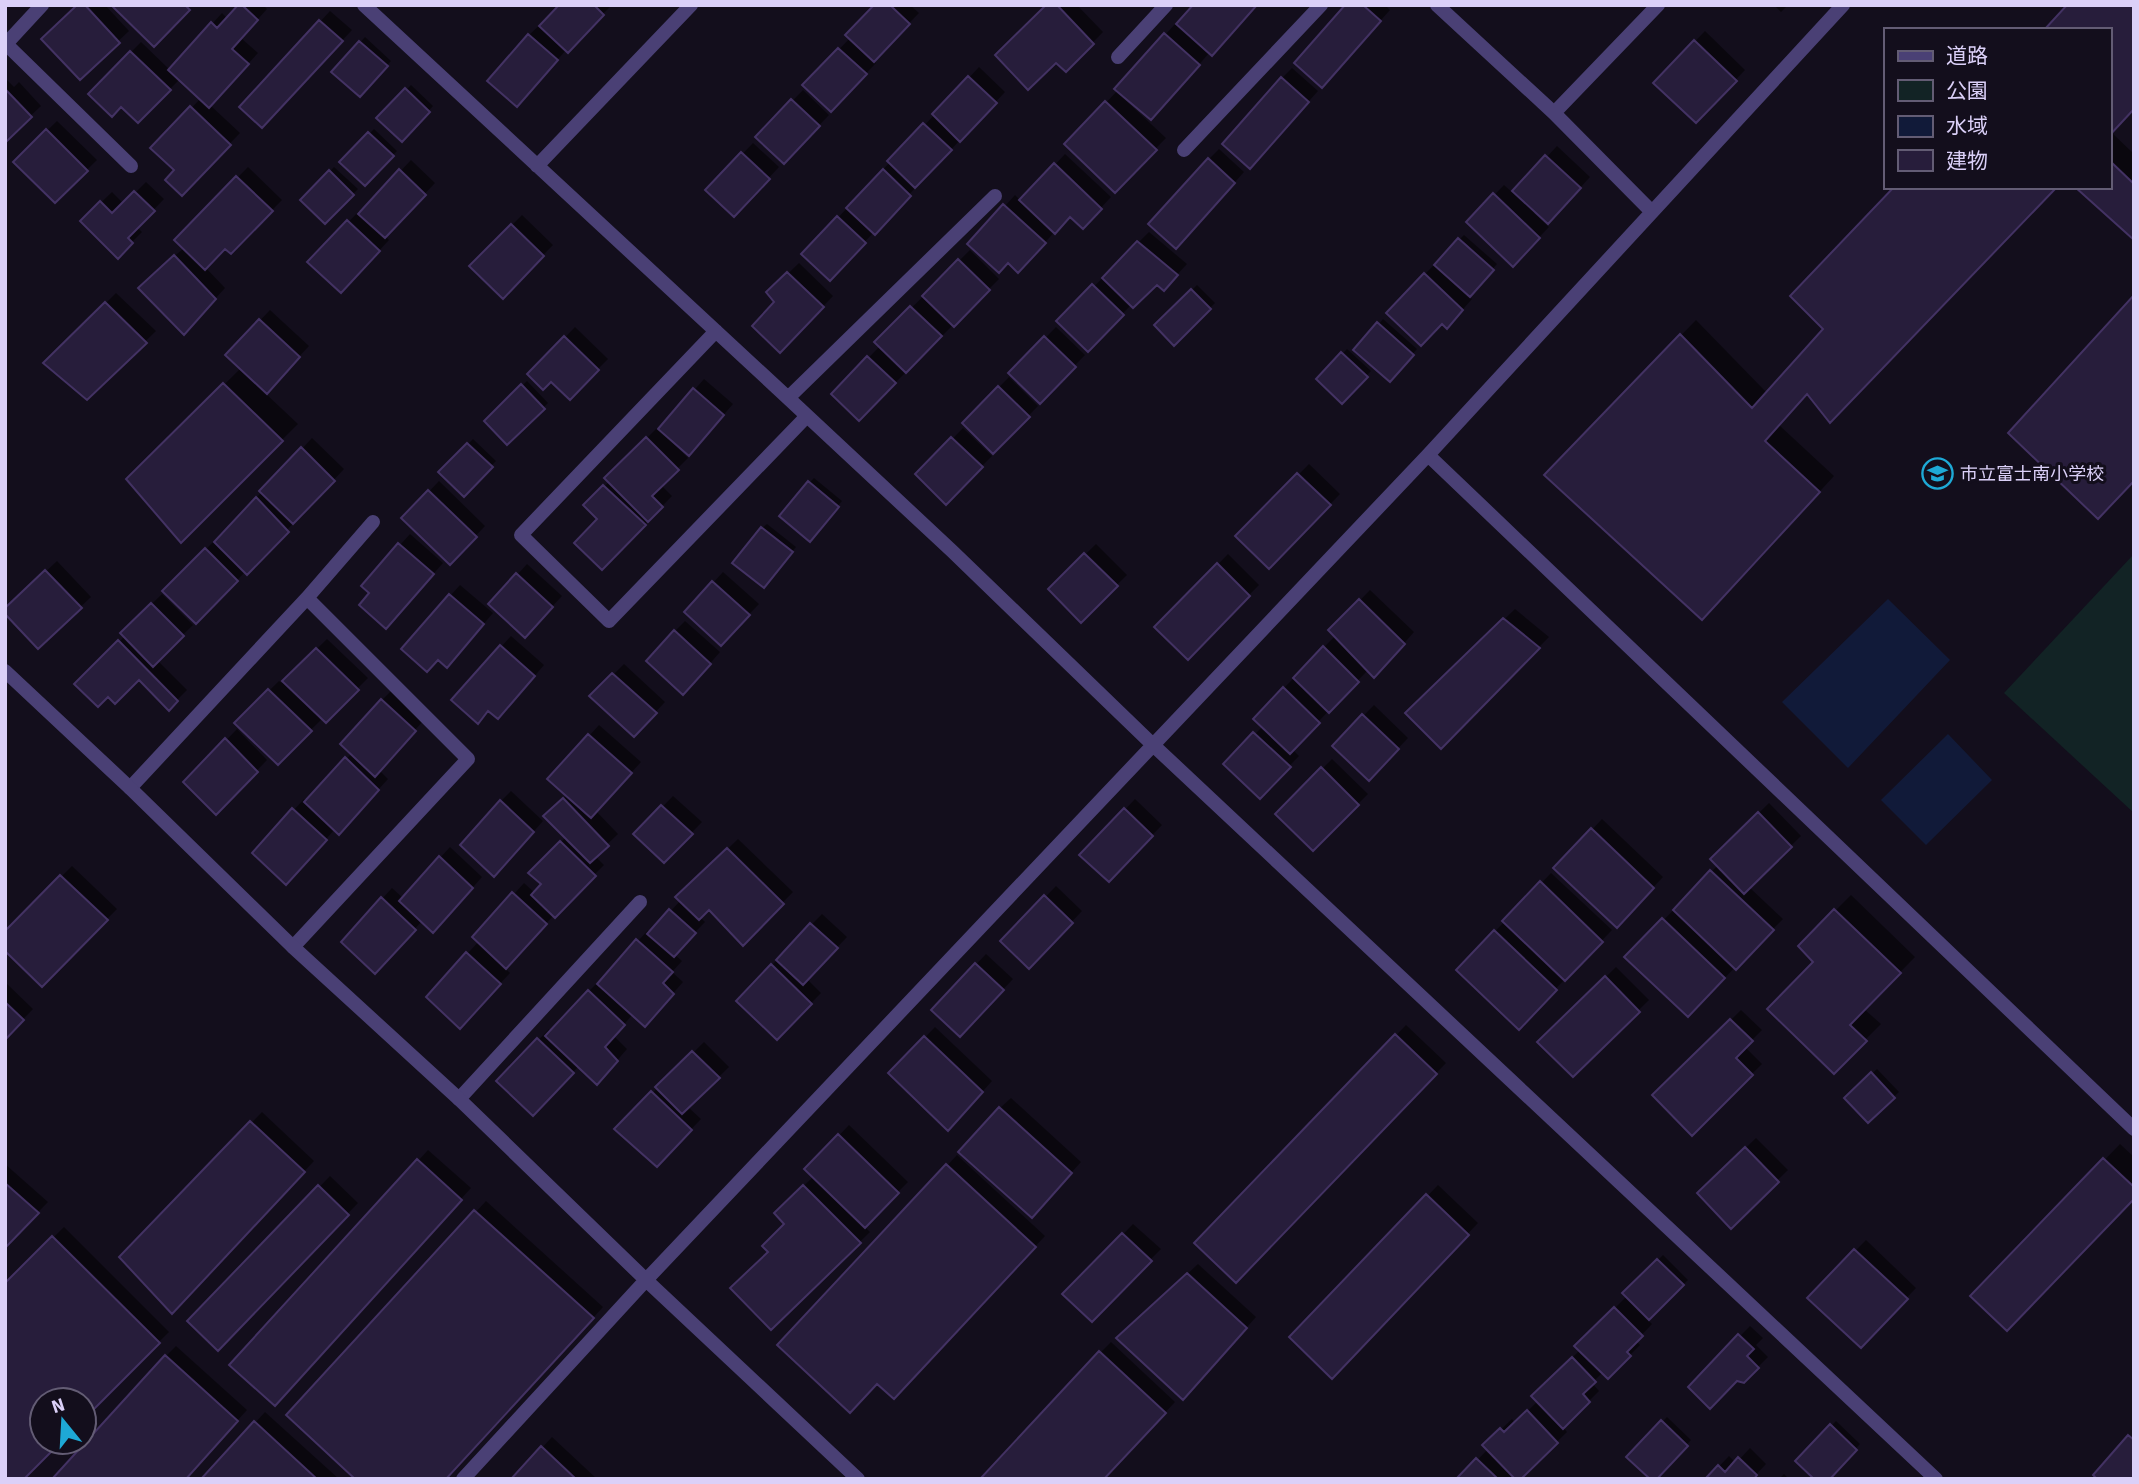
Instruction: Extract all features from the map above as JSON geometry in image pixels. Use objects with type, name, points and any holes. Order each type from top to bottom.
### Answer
[{"type":"street","points":[[42,5],[6,44],[131,166]]},
{"type":"street","points":[[364,5],[952,551],[1152,744],[1936,1479]]},
{"type":"street","points":[[537,166],[691,5]]},
{"type":"street","points":[[1118,57],[1166,5]]},
{"type":"street","points":[[1184,150],[1321,5]]},
{"type":"street","points":[[1437,5],[1554,113],[1651,211]]},
{"type":"street","points":[[1554,113],[1658,5]]},
{"type":"street","points":[[463,1479],[646,1280],[1427,455],[1843,5]]},
{"type":"street","points":[[788,398],[995,196]]},
{"type":"street","points":[[716,331],[521,535],[609,621],[807,416]]},
{"type":"street","points":[[1427,455],[2134,1129]]},
{"type":"street","points":[[130,788],[307,598],[373,522]]},
{"type":"street","points":[[293,947],[468,759],[307,598]]},
{"type":"street","points":[[5,671],[293,947],[458,1098],[646,1280],[858,1479]]},
{"type":"street","points":[[458,1098],[640,902]]},
{"type":"green space","points":[[2134,554],[2134,813],[2004,693]]},
{"type":"water","points":[[1888,599],[1950,660],[1848,768],[1782,702]]},
{"type":"water","points":[[1948,734],[1992,780],[1926,845],[1881,800]]},
{"type":"building","points":[[77,5],[85,5],[120,43],[80,80],[41,39]]},
{"type":"building","points":[[111,5],[185,5],[190,10],[154,47]]},
{"type":"building","points":[[238,5],[242,5],[258,20],[232,49],[249,64],[209,108],[168,70],[211,22],[217,28]]},
{"type":"building","points":[[559,5],[594,5],[604,15],[568,53],[539,26]]},
{"type":"building","points":[[874,5],[890,5],[910,24],[874,62],[845,35]]},
{"type":"building","points":[[1046,5],[1057,5],[1094,44],[1066,72],[1056,63],[1028,90],[995,55]]},
{"type":"building","points":[[1193,5],[1257,5],[1212,56],[1176,24]]},
{"type":"building","points":[[1345,5],[1363,5],[1381,21],[1322,88],[1294,63]]},
{"type":"building","points":[[2067,5],[2134,5],[2134,109],[2111,134],[2111,28],[2046,28]]},
{"type":"building","points":[[319,20],[343,41],[262,128],[239,107]]},
{"type":"building","points":[[1164,33],[1200,65],[1151,120],[1114,89]]},
{"type":"building","points":[[528,34],[558,60],[517,107],[487,81]]},
{"type":"building","points":[[1694,40],[1737,81],[1696,123],[1653,83]]},
{"type":"building","points":[[359,41],[388,66],[360,97],[331,72]]},
{"type":"building","points":[[838,48],[867,74],[831,112],[802,85]]},
{"type":"building","points":[[130,51],[171,90],[138,123],[121,107],[112,117],[88,94]]},
{"type":"building","points":[[968,76],[997,103],[960,142],[932,114]]},
{"type":"building","points":[[1281,77],[1309,102],[1250,169],[1222,144]]},
{"type":"building","points":[[405,88],[430,112],[402,142],[376,118]]},
{"type":"building","points":[[7,91],[32,117],[5,143],[5,93]]},
{"type":"building","points":[[791,99],[820,126],[784,164],[755,137]]},
{"type":"building","points":[[1105,101],[1157,150],[1115,193],[1064,144]]},
{"type":"building","points":[[190,106],[231,145],[182,196],[165,180],[174,170],[150,148]]},
{"type":"building","points":[[923,123],[952,150],[915,188],[887,161]]},
{"type":"building","points":[[46,129],[88,171],[55,203],[13,162]]},
{"type":"building","points":[[368,132],[394,156],[365,186],[339,162]]},
{"type":"building","points":[[741,152],[770,179],[734,217],[705,190]]},
{"type":"building","points":[[1545,155],[1581,188],[1548,224],[1512,191]]},
{"type":"building","points":[[1208,158],[1235,183],[1176,249],[1148,224]]},
{"type":"building","points":[[2111,162],[2134,184],[2134,240],[2077,189],[2111,189]]},
{"type":"building","points":[[1054,163],[1102,209],[1083,229],[1070,217],[1055,234],[1019,200]]},
{"type":"building","points":[[399,169],[426,195],[385,238],[358,214]]},
{"type":"building","points":[[883,169],[911,196],[875,235],[846,208]]},
{"type":"building","points":[[329,170],[354,195],[325,224],[300,200]]},
{"type":"building","points":[[236,176],[273,211],[231,254],[225,249],[205,270],[174,240]]},
{"type":"building","points":[[1892,189],[2055,189],[1830,423],[1807,394],[1765,441],[1820,492],[1702,620],[1544,475],[1680,334],[1752,408],[1823,329],[1790,296]]},
{"type":"building","points":[[134,191],[155,211],[128,238],[133,243],[118,259],[80,221],[100,201],[112,213]]},
{"type":"building","points":[[1493,193],[1540,238],[1513,267],[1466,222]]},
{"type":"building","points":[[1003,204],[1046,243],[1018,273],[1008,263],[999,273],[967,244]]},
{"type":"building","points":[[837,216],[866,243],[830,281],[801,254]]},
{"type":"building","points":[[347,220],[380,251],[341,293],[307,262]]},
{"type":"building","points":[[511,224],[544,256],[503,299],[469,266]]},
{"type":"building","points":[[1458,238],[1494,270],[1470,297],[1434,265]]},
{"type":"building","points":[[1137,241],[1178,275],[1164,291],[1157,285],[1133,308],[1102,278]]},
{"type":"building","points":[[174,255],[216,299],[184,335],[138,288]]},
{"type":"building","points":[[958,259],[990,290],[954,327],[922,296]]},
{"type":"building","points":[[787,272],[824,307],[780,353],[752,326],[774,302],[766,292]]},
{"type":"building","points":[[1424,273],[1463,310],[1447,329],[1442,324],[1421,346],[1386,313]]},
{"type":"building","points":[[1092,284],[1124,315],[1088,352],[1056,321]]},
{"type":"building","points":[[1191,289],[1211,309],[1174,346],[1154,325]]},
{"type":"building","points":[[2134,295],[2134,481],[2098,519],[2008,433]]},
{"type":"building","points":[[105,302],[147,343],[87,400],[43,363]]},
{"type":"building","points":[[910,306],[942,336],[906,373],[874,342]]},
{"type":"building","points":[[259,319],[300,357],[267,394],[225,355]]},
{"type":"building","points":[[1377,322],[1414,355],[1390,382],[1353,350]]},
{"type":"building","points":[[564,336],[599,370],[570,400],[551,382],[543,390],[527,374]]},
{"type":"building","points":[[1044,336],[1076,367],[1040,404],[1008,373]]},
{"type":"building","points":[[1341,352],[1368,377],[1342,404],[1316,379]]},
{"type":"building","points":[[867,356],[896,383],[859,421],[831,394]]},
{"type":"building","points":[[223,383],[283,441],[181,543],[126,479]]},
{"type":"building","points":[[521,384],[545,409],[507,445],[484,421]]},
{"type":"building","points":[[998,386],[1030,417],[993,454],[962,423]]},
{"type":"building","points":[[693,388],[724,415],[689,456],[658,429]]},
{"type":"building","points":[[646,437],[679,470],[652,496],[663,507],[648,522],[604,478]]},
{"type":"building","points":[[951,437],[983,467],[946,505],[915,474]]},
{"type":"building","points":[[467,443],[493,467],[464,497],[438,472]]},
{"type":"building","points":[[301,447],[335,481],[293,524],[259,491]]},
{"type":"building","points":[[1297,473],[1331,505],[1269,569],[1235,536]]},
{"type":"building","points":[[808,481],[839,507],[810,542],[779,516]]},
{"type":"building","points":[[603,485],[646,525],[602,570],[574,543],[597,519],[583,505]]},
{"type":"building","points":[[428,490],[477,537],[450,565],[401,518]]},
{"type":"building","points":[[256,497],[289,532],[247,575],[214,542]]},
{"type":"building","points":[[761,527],[793,552],[764,588],[732,563]]},
{"type":"building","points":[[398,543],[434,574],[386,629],[359,605],[369,593],[361,586]]},
{"type":"building","points":[[205,548],[238,581],[196,624],[162,591]]},
{"type":"building","points":[[1084,553],[1118,586],[1081,623],[1048,589]]},
{"type":"building","points":[[1217,563],[1250,596],[1188,660],[1154,627]]},
{"type":"building","points":[[45,570],[82,608],[38,649],[5,614],[5,608]]},
{"type":"building","points":[[516,573],[553,607],[525,638],[488,604]]},
{"type":"building","points":[[712,581],[750,615],[721,646],[684,612]]},
{"type":"building","points":[[449,594],[484,624],[447,668],[438,660],[427,672],[401,649]]},
{"type":"building","points":[[1359,599],[1405,644],[1374,678],[1328,630]]},
{"type":"building","points":[[151,603],[184,636],[153,667],[120,633]]},
{"type":"building","points":[[1503,618],[1540,648],[1441,749],[1405,713]]},
{"type":"building","points":[[674,630],[711,664],[683,695],[646,661]]},
{"type":"building","points":[[118,640],[178,701],[169,711],[139,680],[115,704],[108,697],[98,707],[74,684]]},
{"type":"building","points":[[500,645],[535,676],[498,719],[488,711],[478,724],[451,700]]},
{"type":"building","points":[[1323,646],[1359,682],[1329,713],[1293,678]]},
{"type":"building","points":[[316,648],[359,690],[326,723],[282,681]]},
{"type":"building","points":[[612,673],[657,713],[634,737],[589,696]]},
{"type":"building","points":[[1283,687],[1320,723],[1290,754],[1253,719]]},
{"type":"building","points":[[268,689],[312,731],[278,765],[234,723]]},
{"type":"building","points":[[381,699],[416,731],[375,777],[340,744]]},
{"type":"building","points":[[1362,714],[1399,749],[1369,781],[1332,746]]},
{"type":"building","points":[[1253,732],[1291,767],[1260,799],[1223,764]]},
{"type":"building","points":[[588,734],[632,773],[591,818],[547,779]]},
{"type":"building","points":[[225,738],[258,772],[216,815],[183,782]]},
{"type":"building","points":[[345,757],[379,790],[339,835],[304,802]]},
{"type":"building","points":[[1321,767],[1359,805],[1313,851],[1275,814]]},
{"type":"building","points":[[563,798],[609,846],[590,863],[543,816]]},
{"type":"building","points":[[500,800],[534,832],[494,877],[460,845]]},
{"type":"building","points":[[661,805],[693,834],[664,863],[633,834]]},
{"type":"building","points":[[292,808],[327,840],[286,885],[252,853]]},
{"type":"building","points":[[1124,808],[1153,836],[1109,882],[1079,855]]},
{"type":"building","points":[[1758,812],[1792,847],[1744,894],[1710,859]]},
{"type":"building","points":[[1591,828],[1654,888],[1617,928],[1553,868]]},
{"type":"building","points":[[560,841],[596,876],[555,918],[531,895],[541,884],[528,873]]},
{"type":"building","points":[[727,848],[784,904],[743,946],[709,910],[699,920],[675,897]]},
{"type":"building","points":[[439,856],[473,888],[433,933],[399,901]]},
{"type":"building","points":[[1710,870],[1774,930],[1736,970],[1673,910]]},
{"type":"building","points":[[60,875],[108,920],[42,987],[5,951],[5,931]]},
{"type":"building","points":[[1540,881],[1603,942],[1565,981],[1502,921]]},
{"type":"building","points":[[512,892],[547,924],[506,969],[472,937]]},
{"type":"building","points":[[1044,895],[1073,923],[1029,969],[1000,941]]},
{"type":"building","points":[[381,897],[416,930],[375,974],[341,942]]},
{"type":"building","points":[[669,909],[696,933],[674,957],[647,934]]},
{"type":"building","points":[[1834,909],[1901,973],[1850,1025],[1867,1041],[1834,1074],[1767,1009],[1813,962],[1798,946]]},
{"type":"building","points":[[1662,918],[1725,978],[1688,1017],[1624,957]]},
{"type":"building","points":[[810,923],[838,948],[803,985],[776,960]]},
{"type":"building","points":[[1494,930],[1557,990],[1519,1030],[1456,970]]},
{"type":"building","points":[[636,939],[673,972],[663,983],[674,994],[645,1027],[597,984]]},
{"type":"building","points":[[466,952],[501,984],[460,1029],[426,997]]},
{"type":"building","points":[[975,963],[1004,990],[960,1037],[931,1010]]},
{"type":"building","points":[[771,964],[812,1004],[777,1040],[736,1001]]},
{"type":"building","points":[[1605,976],[1640,1012],[1573,1077],[1537,1042]]},
{"type":"building","points":[[588,990],[625,1025],[605,1047],[618,1061],[597,1085],[545,1036]]},
{"type":"building","points":[[5,1002],[24,1020],[5,1040]]},
{"type":"building","points":[[1730,1019],[1753,1041],[1736,1058],[1753,1075],[1692,1136],[1652,1095]]},
{"type":"building","points":[[1395,1034],[1437,1074],[1236,1283],[1194,1243]]},
{"type":"building","points":[[924,1036],[983,1092],[948,1131],[888,1073]]},
{"type":"building","points":[[537,1038],[574,1073],[533,1116],[496,1081]]},
{"type":"building","points":[[692,1051],[720,1078],[682,1114],[655,1087]]},
{"type":"building","points":[[1871,1072],[1895,1098],[1868,1123],[1844,1098]]},
{"type":"building","points":[[651,1091],[692,1130],[657,1167],[614,1129]]},
{"type":"building","points":[[999,1107],[1072,1173],[1032,1218],[958,1152]]},
{"type":"building","points":[[250,1121],[305,1172],[172,1314],[119,1257]]},
{"type":"building","points":[[838,1134],[899,1193],[865,1228],[804,1169]]},
{"type":"building","points":[[1745,1147],[1779,1182],[1731,1229],[1697,1193]]},
{"type":"building","points":[[2103,1158],[2134,1187],[2134,1199],[2007,1331],[1970,1296]]},
{"type":"building","points":[[417,1159],[462,1200],[275,1406],[229,1365]]},
{"type":"building","points":[[946,1164],[1036,1247],[894,1399],[877,1384],[850,1413],[777,1345]]},
{"type":"building","points":[[5,1183],[39,1213],[5,1248]]},
{"type":"building","points":[[318,1185],[349,1215],[218,1351],[187,1321]]},
{"type":"building","points":[[803,1185],[861,1243],[771,1330],[730,1288],[768,1252],[762,1246],[784,1224],[774,1213]]},
{"type":"building","points":[[1426,1194],[1469,1235],[1332,1379],[1289,1337]]},
{"type":"building","points":[[474,1210],[594,1318],[446,1479],[355,1479],[286,1415]]},
{"type":"building","points":[[1122,1233],[1152,1261],[1092,1322],[1062,1294]]},
{"type":"building","points":[[52,1236],[160,1343],[98,1405],[98,1386],[28,1386],[28,1456],[47,1456],[24,1479],[5,1479],[5,1283]]},
{"type":"building","points":[[1854,1249],[1908,1299],[1861,1348],[1807,1298]]},
{"type":"building","points":[[1657,1259],[1684,1285],[1649,1320],[1622,1293]]},
{"type":"building","points":[[1187,1273],[1247,1328],[1183,1400],[1116,1338]]},
{"type":"building","points":[[1614,1307],[1643,1336],[1627,1352],[1631,1356],[1608,1379],[1574,1346]]},
{"type":"building","points":[[1738,1334],[1754,1349],[1747,1356],[1759,1368],[1744,1383],[1737,1381],[1710,1409],[1688,1387]]},
{"type":"building","points":[[1099,1351],[1166,1413],[1104,1479],[980,1479]]},
{"type":"building","points":[[165,1355],[238,1421],[186,1479],[52,1479],[73,1456],[98,1456],[98,1429]]},
{"type":"building","points":[[1572,1357],[1596,1382],[1583,1394],[1590,1402],[1563,1429],[1531,1396]]},
{"type":"building","points":[[1527,1410],[1558,1443],[1521,1479],[1515,1479],[1482,1445],[1500,1428],[1504,1432]]},
{"type":"building","points":[[1661,1420],[1688,1446],[1657,1479],[1650,1479],[1626,1457]]},
{"type":"building","points":[[254,1421],[317,1479],[201,1479]]},
{"type":"building","points":[[1830,1424],[1857,1450],[1830,1479],[1814,1479],[1795,1461]]},
{"type":"building","points":[[2128,1435],[2134,1440],[2134,1479],[2097,1479],[2093,1475]]},
{"type":"building","points":[[541,1446],[576,1479],[511,1479]]},
{"type":"building","points":[[1738,1457],[1757,1475],[1754,1479],[1705,1479],[1718,1465],[1725,1472]]},
{"type":"building","points":[[1476,1458],[1498,1479],[1456,1479]]},
{"type":"place","name":"市立富士南小学校","points":[[1937,474]]}]
